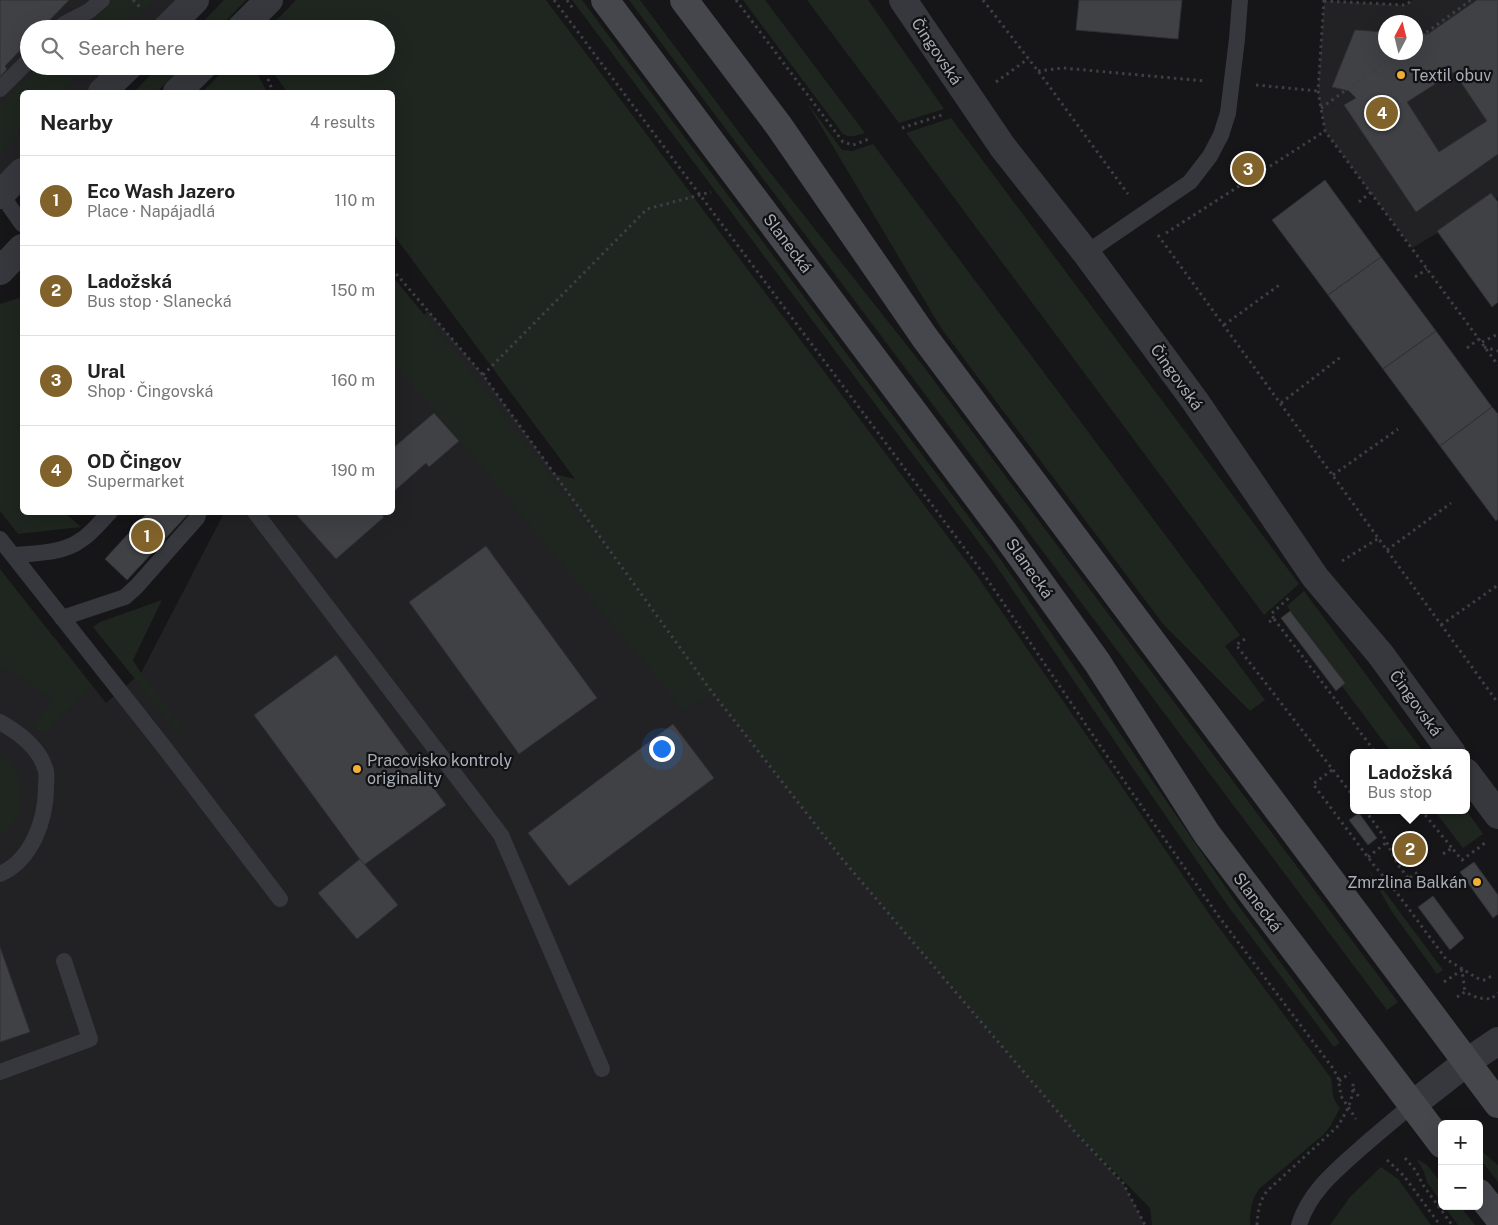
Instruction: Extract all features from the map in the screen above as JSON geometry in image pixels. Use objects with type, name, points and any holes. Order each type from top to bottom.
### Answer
[{"type":"main road","name":"Slanecká","points":[[606,0],[1006,534],[1097,662],[1208,834],[1438,1139]]},
{"type":"main road","points":[[684,0],[779,126],[925,338],[1498,1104]]},
{"type":"main road","points":[[1483,1198],[1498,1217]]},
{"type":"street","points":[[159,20],[195,0]]},
{"type":"street","points":[[249,20],[269,0]]},
{"type":"street","name":"Čingovská","points":[[903,0],[1002,146],[1086,253],[1195,401],[1315,576],[1381,655],[1449,749]]},
{"type":"street","points":[[104,90],[119,75]]},
{"type":"street","points":[[179,90],[194,75]]},
{"type":"street","points":[[1,194],[20,174]]},
{"type":"street","points":[[0,271],[20,250]]},
{"type":"street","points":[[1470,777],[1498,815]]},
{"type":"street","points":[[1412,1105],[1467,1062],[1498,1041]]},
{"type":"lane","points":[[72,20],[89,11],[102,0]]},
{"type":"lane","points":[[1086,253],[1190,182],[1210,156],[1221,135],[1228,112],[1240,0]]},
{"type":"lane","points":[[0,89],[20,69]]},
{"type":"lane","points":[[1,194],[20,221]]},
{"type":"lane","points":[[13,555],[47,552],[70,547],[83,539],[107,515]]},
{"type":"lane","points":[[62,618],[125,597],[137,586],[198,515]]},
{"type":"lane","points":[[257,515],[501,835],[602,1069]]},
{"type":"lane","points":[[0,539],[164,747],[280,899]]},
{"type":"lane","points":[[0,722],[24,737],[37,753],[46,772],[46,797],[42,817],[35,836],[24,855],[9,870],[0,874]]},
{"type":"lane","points":[[0,1072],[90,1039],[64,961]]},
{"type":"lane","points":[[1299,1225],[1303,1213],[1321,1185],[1347,1160],[1412,1105]]},
{"type":"path","points":[[133,0],[156,20]]},
{"type":"path","points":[[554,0],[983,573],[1217,914],[1332,1067],[1338,1078],[1341,1096],[1354,1115]]},
{"type":"path","points":[[567,0],[578,15]]},
{"type":"path","points":[[736,0],[842,142],[852,145],[869,139]]},
{"type":"path","points":[[983,0],[1144,215],[1498,703]]},
{"type":"path","points":[[1413,0],[1405,5],[1324,0],[1318,91],[1325,131],[1498,365]]},
{"type":"path","points":[[1423,35],[1471,0]]},
{"type":"path","points":[[1321,108],[1387,60]]},
{"type":"path","points":[[1038,71],[1063,68],[1318,91]]},
{"type":"path","points":[[267,75],[272,90]]},
{"type":"path","points":[[1160,237],[1325,131]]},
{"type":"path","points":[[483,375],[646,209],[711,192],[705,185]]},
{"type":"path","points":[[1359,202],[1371,192]]},
{"type":"path","points":[[1415,277],[1427,269]]},
{"type":"path","points":[[395,273],[483,375],[712,692],[843,860],[1069,1124],[1123,1183],[1145,1225]]},
{"type":"path","points":[[1224,325],[1282,283]]},
{"type":"path","points":[[1468,348],[1480,340],[1498,334]]},
{"type":"path","points":[[1484,346],[1498,351]]},
{"type":"path","points":[[1281,403],[1342,356]]},
{"type":"path","points":[[1333,475],[1398,429]]},
{"type":"path","points":[[1387,550],[1451,504]]},
{"type":"path","points":[[1442,625],[1498,585]]},
{"type":"path","points":[[1274,619],[1373,749]]},
{"type":"path","points":[[1245,639],[1236,645],[1350,792]]},
{"type":"path","points":[[1332,770],[1313,784],[1446,959],[1470,975],[1484,980],[1492,976]]},
{"type":"path","points":[[1368,814],[1387,842],[1398,865],[1409,879]]},
{"type":"path","points":[[1424,814],[1462,860],[1488,841]]},
{"type":"path","points":[[1368,857],[1387,842]]},
{"type":"path","points":[[1443,854],[1452,848]]},
{"type":"path","points":[[1394,889],[1418,872]]},
{"type":"path","points":[[1444,983],[1462,970]]},
{"type":"path","points":[[1462,970],[1465,992]]},
{"type":"path","points":[[1465,992],[1478,998],[1491,998],[1498,993]]},
{"type":"path","points":[[1457,997],[1465,992]]},
{"type":"path","points":[[1257,1225],[1260,1204],[1266,1191],[1337,1128],[1352,1099],[1353,1076],[1348,1065]]},
{"type":"path","points":[[1353,1089],[1360,1098]]},
{"type":"path","points":[[1405,1158],[1416,1171],[1423,1185],[1452,1225]]},
{"type":"path","points":[[1388,1162],[1404,1176],[1440,1225]]},
{"type":"shaded area","points":[[0,0],[195,0],[175,20],[20,20],[20,75],[120,75],[104,90],[20,90],[20,174],[0,195]]},
{"type":"shaded area","points":[[113,0],[152,0],[132,20],[94,20]]},
{"type":"shaded area","points":[[224,0],[246,0],[227,20],[205,20]]},
{"type":"shaded area","points":[[296,0],[546,0],[978,577],[1212,918],[1331,1078],[1334,1097],[1340,1108],[1331,1125],[1324,1134],[1259,1189],[1254,1197],[1250,1225],[1152,1225],[1150,1208],[1075,1132],[843,860],[712,692],[684,710],[397,366],[395,367],[395,279],[473,374],[682,650],[554,474],[575,479],[395,237],[395,90],[286,90],[275,75],[395,75],[395,20],[277,20]]},
{"type":"shaded area","points":[[572,0],[582,0],[1001,560],[1235,901],[1340,1043],[1334,1047],[1228,906],[995,564]]},
{"type":"shaded area","points":[[629,0],[640,0],[750,147],[924,367],[1398,1002],[1387,1010]]},
{"type":"shaded area","points":[[743,0],[765,0],[865,133],[854,136],[843,134]]},
{"type":"shaded area","points":[[807,0],[868,0],[944,109],[899,123]]},
{"type":"shaded area","points":[[1413,0],[1498,0],[1498,197],[1412,248],[1325,131],[1318,91],[1324,1],[1405,5]]},
{"type":"shaded area","points":[[29,75],[77,75],[62,90],[20,90],[20,131],[0,152],[0,106]]},
{"type":"shaded area","points":[[150,75],[173,75],[159,90],[136,90]]},
{"type":"shaded area","points":[[220,75],[258,75],[266,90],[204,90]]},
{"type":"shaded area","points":[[806,101],[842,150],[852,151],[873,144],[1240,635],[1225,646],[1265,700],[1250,711],[1163,624],[941,328]]},
{"type":"shaded area","points":[[951,118],[1299,584],[1264,615],[906,133]]},
{"type":"shaded area","points":[[20,298],[20,515],[67,515],[81,527],[18,534],[0,511],[0,304]]},
{"type":"shaded area","points":[[428,311],[483,375],[712,692],[843,860],[1075,1132],[1123,1183],[1145,1225],[0,1225],[0,658],[54,637],[106,703],[141,673],[223,515],[395,515],[395,342]]},
{"type":"shaded area","points":[[0,569],[92,686],[43,733],[34,728],[53,698],[0,666]]},
{"type":"shaded area","points":[[1304,591],[1421,749],[1389,749],[1342,686],[1345,683],[1287,606]]},
{"type":"shaded area","points":[[162,600],[133,660],[186,734],[181,736],[93,627],[100,622]]},
{"type":"shaded area","points":[[0,754],[14,766],[19,776],[21,805],[11,825],[0,838]]},
{"type":"shaded area","points":[[1437,814],[1469,814],[1483,834],[1463,848]]},
{"type":"shaded area","points":[[1367,868],[1443,970],[1437,974],[1392,912]]},
{"type":"shaded area","points":[[1483,1152],[1498,1165],[1498,1182],[1483,1163]]},
{"type":"shaded area","points":[[1417,1159],[1427,1165],[1438,1179],[1438,1197],[1427,1182]]},
{"type":"shaded area","points":[[1381,1167],[1398,1179],[1431,1225],[1330,1225],[1350,1197]]},
{"type":"shaded area","points":[[1447,1210],[1463,1210],[1475,1225],[1458,1225]]},
{"type":"building","points":[[0,0],[69,0],[50,20],[20,20],[20,50],[5,66],[7,69],[0,77]]},
{"type":"building","points":[[1079,0],[1182,0],[1178,39],[1076,30]]},
{"type":"building","points":[[1477,0],[1498,0],[1498,154],[1416,212],[1344,105],[1356,98],[1349,91],[1332,87],[1355,30],[1378,31],[1378,60],[1423,60],[1423,34],[1428,34]],"holes":[[[1454,72],[1487,121],[1439,152],[1407,102]]]},
{"type":"building","points":[[1325,180],[1381,257],[1328,295],[1272,220]]},
{"type":"building","points":[[1491,193],[1498,202],[1498,302],[1492,307],[1437,231]]},
{"type":"building","points":[[1381,257],[1436,331],[1383,369],[1328,295]]},
{"type":"building","points":[[1436,331],[1492,407],[1440,446],[1383,369]]},
{"type":"building","points":[[1492,407],[1498,414],[1498,519],[1496,521],[1440,446]]},
{"type":"building","points":[[434,413],[459,441],[429,467],[426,463],[395,490],[395,446]]},
{"type":"building","points":[[145,515],[187,515],[127,580],[105,559]]},
{"type":"building","points":[[297,515],[382,515],[384,517],[336,559]]},
{"type":"building","points":[[486,546],[597,698],[519,754],[409,602]]},
{"type":"building","points":[[1290,611],[1345,683],[1336,691],[1281,618]]},
{"type":"building","name":"Pracovisko kontroly originality","points":[[336,655],[446,805],[364,865],[254,715]]},
{"type":"building","points":[[673,724],[714,778],[569,886],[528,833]]},
{"type":"building","points":[[1360,814],[1377,838],[1368,845],[1349,820]]},
{"type":"building","points":[[360,859],[398,905],[357,939],[318,893]]},
{"type":"building","points":[[1474,862],[1498,895],[1498,914],[1493,918],[1460,872]]},
{"type":"building","points":[[1433,896],[1464,938],[1450,950],[1418,907]]},
{"type":"building","points":[[0,947],[30,1032],[0,1042]]},
{"type":"place","name":"Textil obuv","points":[[1401,75]]},
{"type":"place","name":"OD Čingov","points":[[1382,113]]},
{"type":"place","name":"Ural","points":[[1248,169]]},
{"type":"place","name":"Eco Wash Jazero","points":[[147,536]]},
{"type":"place","name":"Pracovisko kontroly originality","points":[[357,769]]},
{"type":"place","name":"Ladožská","points":[[1410,849]]},
{"type":"place","name":"Zmrzlina Balkán","points":[[1477,882]]}]
